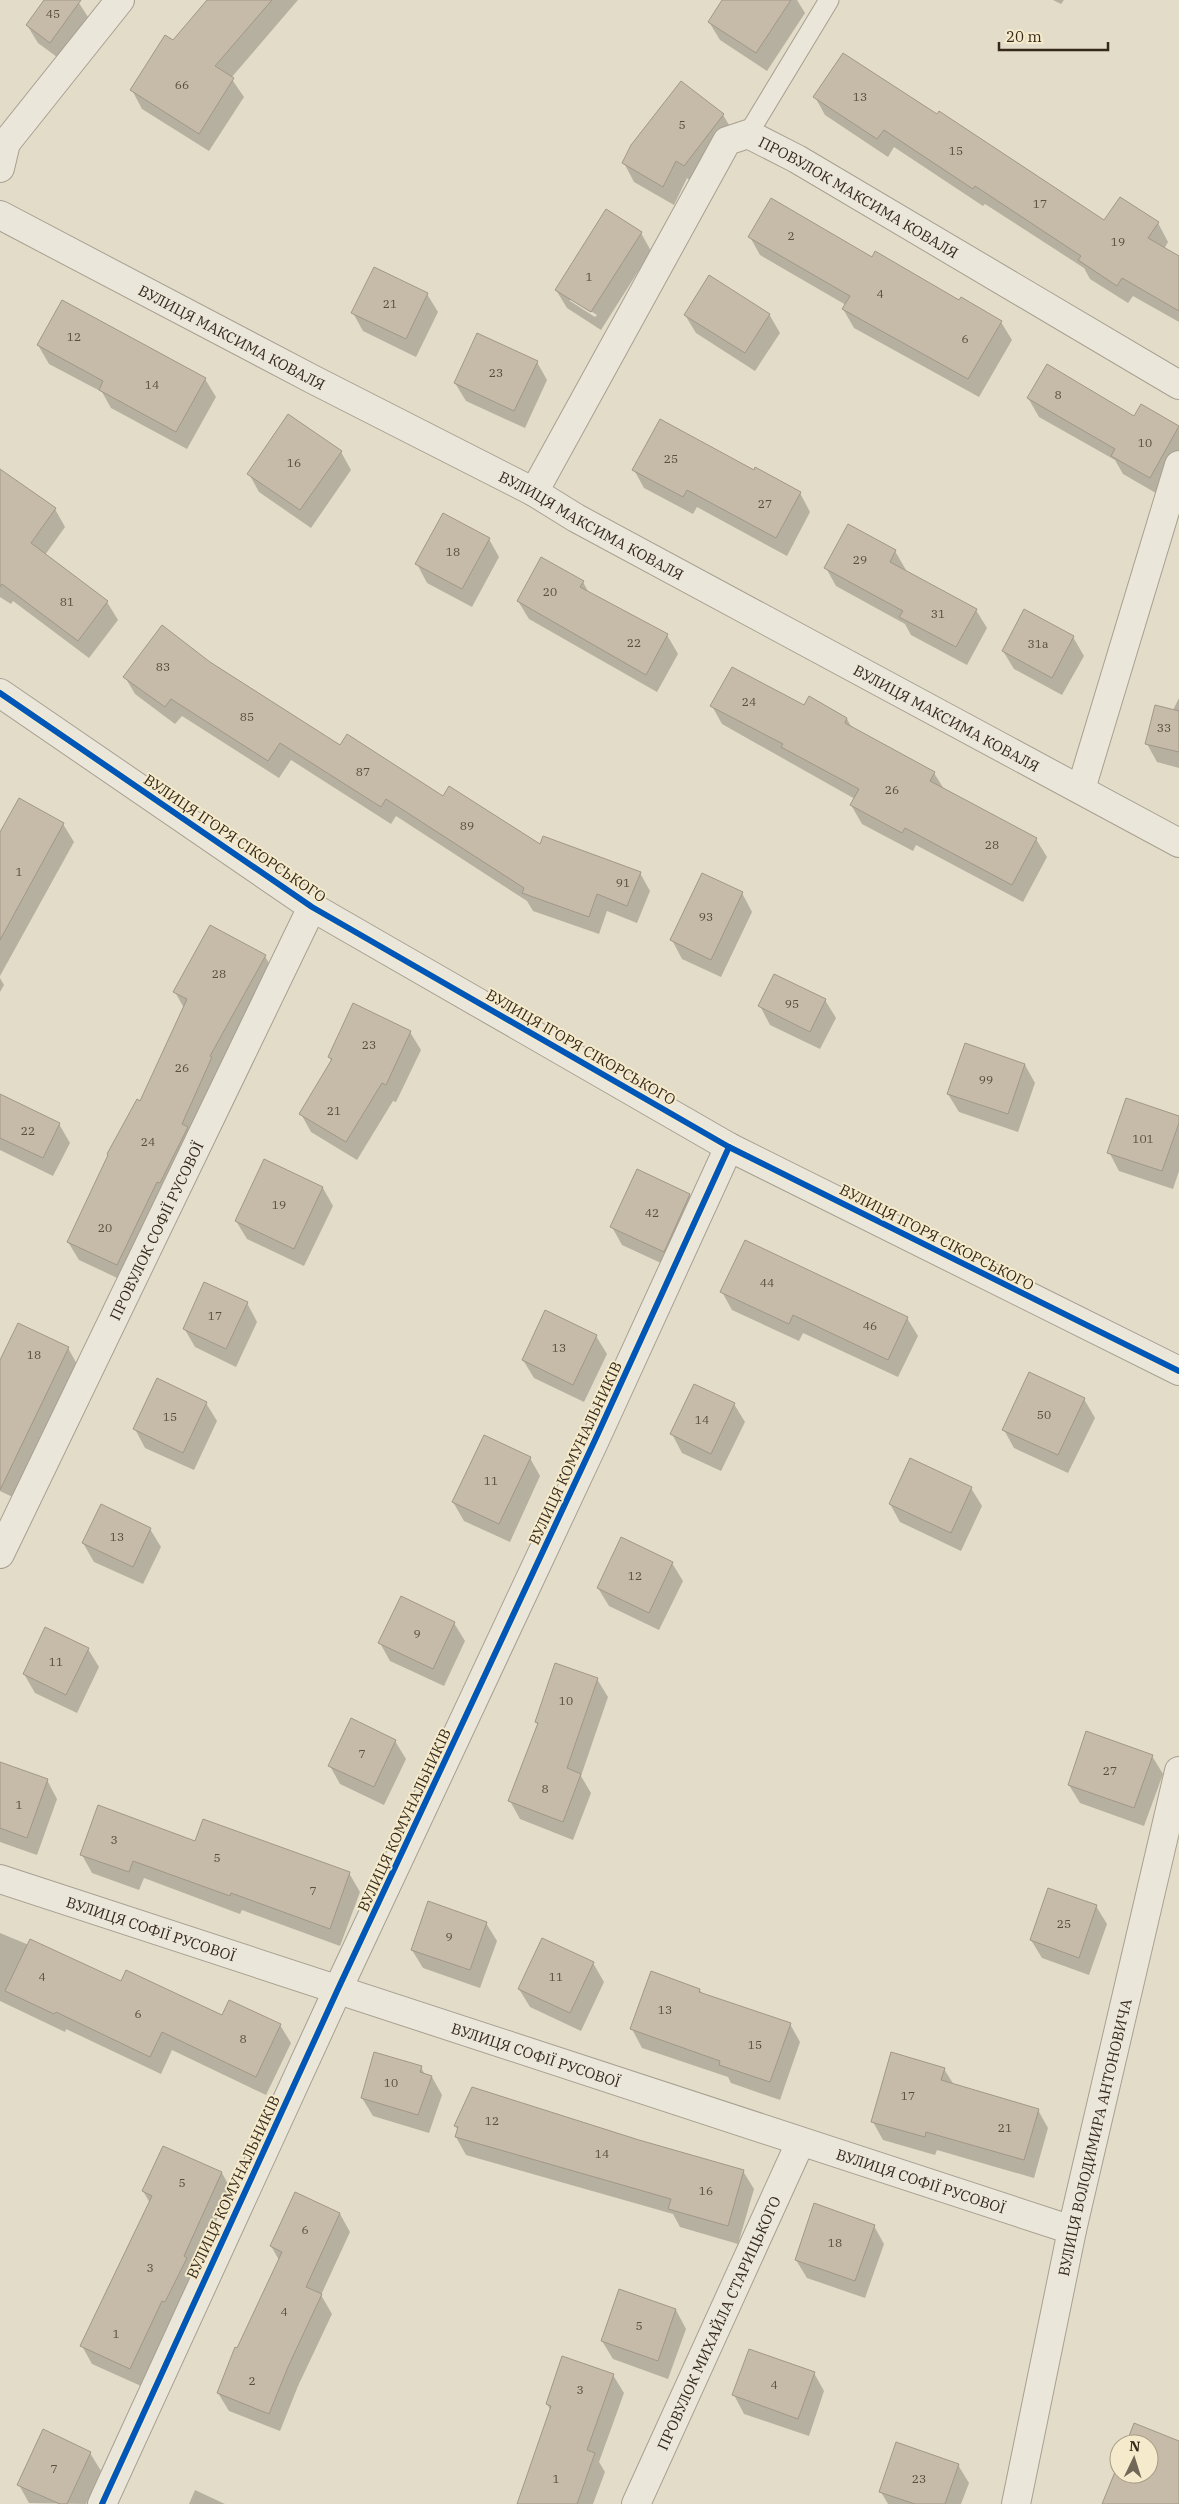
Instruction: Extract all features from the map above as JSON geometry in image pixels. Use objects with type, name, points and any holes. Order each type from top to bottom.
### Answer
[{"type":"street","points":[[2,150],[120,0]]},
{"type":"street","name":"ПРОВУЛОК МАКСИМА КОВАЛЯ","points":[[534,492],[727,141],[748,134],[797,159],[1179,384]]},
{"type":"street","name":"ВУЛИЦЯ МАКСИМА КОВАЛЯ","points":[[0,215],[314,380],[534,492],[576,518],[1179,843]]},
{"type":"street","points":[[1081,789],[1179,465]]},
{"type":"street","name":"ВУЛИЦЯ ІГОРЯ СІКОРСЬКОГО","points":[[0,693],[312,907],[729,1147],[1179,1371]]},
{"type":"street","name":"ПРОВУЛОК СОФІЇ РУСОВОЇ","points":[[0,1554],[312,907]]},
{"type":"street","name":"ВУЛИЦЯ КОМУНАЛЬНИКІВ","points":[[102,2504],[338,1989],[596,1440],[729,1147]]},
{"type":"street","name":"ВУЛИЦЯ ВОЛОДИМИРА АНТОНОВИЧА","points":[[1016,2504],[1072,2230],[1179,1771]]},
{"type":"street","name":"ВУЛИЦЯ СОФІЇ РУСОВОЇ","points":[[0,1879],[800,2143],[1072,2230]]},
{"type":"street","name":"ПРОВУЛОК МИХАЙЛА СТАРИЦЬКОГО","points":[[636,2504],[800,2143]]},
{"type":"lane","points":[[748,134],[829,0]]},
{"type":"building","points":[[44,0],[81,0],[50,43],[26,25]]},
{"type":"building","points":[[207,0],[272,0],[215,66],[234,78],[199,134],[130,90],[165,35],[173,40]]},
{"type":"building","points":[[722,0],[791,0],[756,53],[708,22]]},
{"type":"building","points":[[843,53],[937,114],[939,111],[1104,220],[1120,197],[1159,222],[1148,238],[1179,256],[1179,311],[1122,278],[1117,286],[1078,260],[1081,256],[975,186],[973,189],[884,130],[877,139],[813,97]]},
{"type":"building","points":[[681,81],[724,114],[684,166],[676,161],[663,187],[622,163],[631,145]]},
{"type":"building","points":[[771,198],[872,257],[875,251],[959,300],[961,297],[1002,321],[968,379],[842,309],[850,296],[748,237]]},
{"type":"building","points":[[606,209],[642,232],[591,312],[555,290]]},
{"type":"building","points":[[374,267],[428,293],[406,339],[351,313]]},
{"type":"building","points":[[709,275],[770,314],[745,353],[684,315]]},
{"type":"building","points":[[62,300],[206,378],[176,432],[99,390],[103,381],[37,345]]},
{"type":"building","points":[[477,333],[538,361],[514,411],[454,383]]},
{"type":"building","points":[[1047,364],[1134,416],[1141,404],[1179,426],[1150,478],[1111,456],[1115,449],[1027,398]]},
{"type":"building","points":[[288,414],[342,451],[300,510],[247,474]]},
{"type":"building","points":[[660,419],[754,470],[755,467],[801,492],[776,538],[687,490],[683,497],[632,470]]},
{"type":"building","points":[[0,469],[56,508],[31,543],[108,601],[78,641],[2,584],[0,587]]},
{"type":"building","points":[[443,513],[490,538],[462,589],[415,564]]},
{"type":"building","points":[[848,524],[896,550],[890,562],[977,609],[956,647],[899,617],[903,611],[824,568]]},
{"type":"building","points":[[541,557],[584,581],[580,587],[668,634],[646,675],[517,601]]},
{"type":"building","points":[[1024,609],[1074,636],[1052,678],[1002,651]]},
{"type":"building","points":[[162,625],[210,662],[340,745],[347,734],[443,796],[449,786],[540,844],[543,836],[641,872],[627,906],[597,894],[589,917],[522,893],[524,888],[386,799],[381,807],[280,743],[268,761],[171,699],[165,707],[123,677]]},
{"type":"building","points":[[732,667],[804,705],[809,696],[847,718],[845,723],[935,772],[930,781],[1037,838],[1012,885],[905,828],[902,833],[850,805],[859,789],[781,747],[783,744],[710,706]]},
{"type":"building","points":[[1155,705],[1179,711],[1179,752],[1145,744]]},
{"type":"building","points":[[19,798],[64,823],[0,940],[0,832]]},
{"type":"building","points":[[702,873],[743,892],[711,960],[670,940]]},
{"type":"building","points":[[210,925],[266,955],[210,1056],[212,1057],[182,1124],[188,1127],[160,1183],[157,1182],[117,1265],[67,1242],[107,1154],[137,1099],[140,1101],[187,999],[173,992]]},
{"type":"building","points":[[774,974],[826,999],[810,1032],[758,1006]]},
{"type":"building","points":[[353,1003],[411,1031],[386,1085],[382,1083],[346,1142],[299,1114],[332,1059],[328,1057]]},
{"type":"building","points":[[965,1043],[1025,1064],[1008,1114],[947,1094]]},
{"type":"building","points":[[0,1094],[60,1123],[43,1158],[0,1138]]},
{"type":"building","points":[[1126,1098],[1179,1116],[1179,1123],[1162,1171],[1107,1153]]},
{"type":"building","points":[[264,1159],[323,1187],[294,1249],[235,1221]]},
{"type":"building","points":[[637,1169],[690,1194],[664,1252],[610,1227]]},
{"type":"building","points":[[745,1240],[908,1317],[888,1360],[793,1315],[789,1324],[720,1292]]},
{"type":"building","points":[[204,1282],[248,1302],[226,1349],[183,1329]]},
{"type":"building","points":[[545,1310],[597,1335],[573,1385],[522,1360]]},
{"type":"building","points":[[18,1323],[69,1347],[0,1490],[0,1360]]},
{"type":"building","points":[[1029,1372],[1085,1398],[1058,1455],[1002,1430]]},
{"type":"building","points":[[157,1378],[207,1402],[183,1453],[133,1429]]},
{"type":"building","points":[[694,1384],[735,1403],[711,1454],[670,1434]]},
{"type":"building","points":[[484,1435],[531,1457],[499,1524],[452,1502]]},
{"type":"building","points":[[910,1458],[972,1487],[951,1533],[889,1504]]},
{"type":"building","points":[[101,1504],[151,1528],[133,1567],[82,1543]]},
{"type":"building","points":[[621,1537],[673,1562],[649,1613],[597,1588]]},
{"type":"building","points":[[401,1596],[455,1622],[433,1669],[378,1643]]},
{"type":"building","points":[[45,1627],[89,1648],[66,1695],[23,1674]]},
{"type":"building","points":[[555,1663],[598,1678],[567,1768],[581,1774],[563,1822],[508,1801],[538,1723],[535,1722]]},
{"type":"building","points":[[351,1718],[396,1740],[374,1787],[328,1766]]},
{"type":"building","points":[[1086,1731],[1153,1755],[1134,1808],[1068,1785]]},
{"type":"building","points":[[0,1762],[48,1779],[27,1838],[0,1828]]},
{"type":"building","points":[[98,1805],[195,1841],[203,1819],[350,1872],[330,1929],[231,1893],[230,1896],[133,1861],[129,1872],[80,1855]]},
{"type":"building","points":[[1048,1888],[1097,1905],[1079,1958],[1030,1940]]},
{"type":"building","points":[[428,1901],[487,1922],[470,1970],[411,1950]]},
{"type":"building","points":[[542,1938],[594,1962],[570,2013],[518,1989]]},
{"type":"building","points":[[30,1939],[121,1981],[126,1970],[222,2015],[229,2000],[281,2024],[256,2077],[162,2032],[150,2057],[56,2012],[54,2014],[5,1991]]},
{"type":"building","points":[[651,1971],[700,1989],[699,1992],[791,2023],[770,2082],[719,2065],[720,2061],[630,2029]]},
{"type":"building","points":[[374,2052],[422,2066],[420,2072],[432,2076],[418,2115],[361,2098]]},
{"type":"building","points":[[891,2052],[945,2068],[941,2080],[1039,2109],[1024,2160],[926,2132],[925,2137],[871,2122]]},
{"type":"building","points":[[472,2087],[639,2140],[744,2170],[728,2226],[668,2209],[671,2199],[455,2137],[458,2127],[454,2126]]},
{"type":"building","points":[[163,2146],[222,2172],[184,2256],[187,2258],[165,2302],[162,2301],[130,2369],[80,2346],[152,2196],[142,2191]]},
{"type":"building","points":[[295,2192],[340,2213],[306,2287],[322,2294],[288,2367],[269,2414],[217,2393],[235,2347],[237,2348],[282,2252],[270,2246]]},
{"type":"building","points":[[814,2203],[875,2225],[855,2281],[795,2260]]},
{"type":"building","points":[[619,2289],[676,2309],[658,2361],[601,2341]]},
{"type":"building","points":[[749,2349],[815,2372],[798,2419],[732,2395]]},
{"type":"building","points":[[562,2356],[614,2374],[587,2450],[595,2453],[577,2504],[517,2504],[551,2406],[546,2404]]},
{"type":"building","points":[[1134,2423],[1179,2441],[1179,2504],[1102,2504],[1110,2484],[1159,2484],[1159,2434],[1130,2434]]},
{"type":"building","points":[[43,2429],[91,2452],[67,2504],[60,2504],[17,2485]]},
{"type":"building","points":[[896,2442],[959,2464],[945,2504],[915,2504],[879,2492]]},
{"type":"cycle path","points":[[0,693],[312,907],[729,1147],[1179,1371]]},
{"type":"cycle path","points":[[102,2504],[338,1989],[595,1440],[729,1147]]}]
